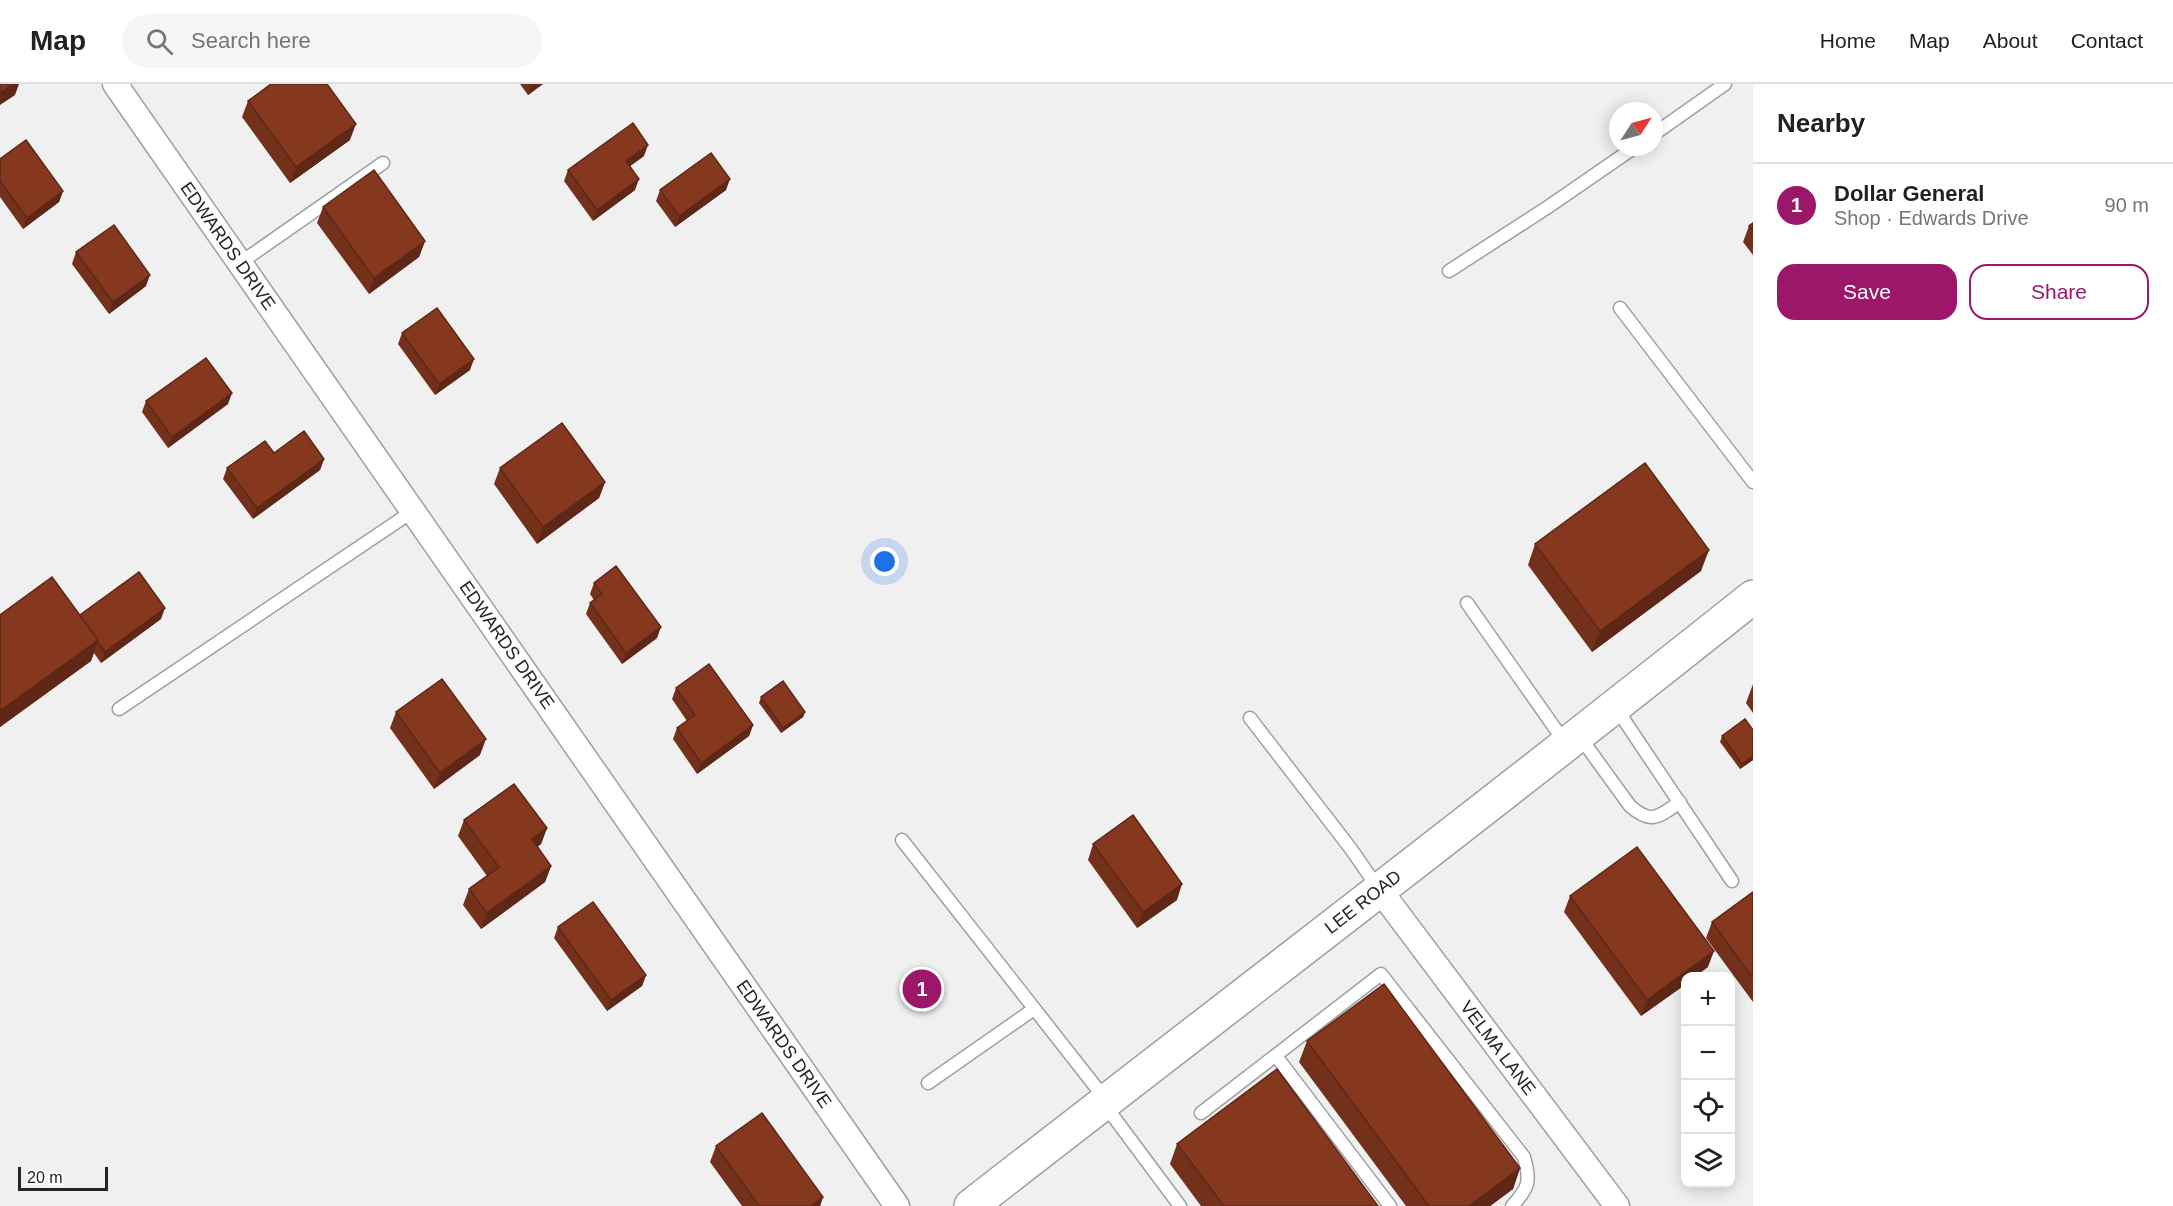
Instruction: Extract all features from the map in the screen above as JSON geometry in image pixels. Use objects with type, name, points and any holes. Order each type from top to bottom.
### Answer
[{"type":"main road","name":"LEE ROAD","points":[[971,1206],[1379,889],[1574,741],[1753,597]]},
{"type":"street","name":"EDWARDS DRIVE","points":[[115,84],[897,1206]]},
{"type":"street","name":"VELMA LANE","points":[[1379,889],[1617,1206]]},
{"type":"lane","points":[[1663,128],[1725,84]]},
{"type":"lane","points":[[1449,271],[1622,156]]},
{"type":"lane","points":[[240,263],[383,163]]},
{"type":"lane","points":[[1620,308],[1753,482]]},
{"type":"lane","points":[[119,709],[414,511]]},
{"type":"lane","points":[[1467,603],[1574,741],[1630,806],[1648,818],[1658,818],[1680,802]]},
{"type":"lane","points":[[1615,707],[1732,881]]},
{"type":"lane","points":[[1250,718],[1379,889]]},
{"type":"lane","points":[[902,840],[1105,1102],[1180,1206]]},
{"type":"lane","points":[[1202,1113],[1381,974],[1524,1157],[1529,1175],[1526,1190],[1512,1206]]},
{"type":"lane","points":[[928,1083],[1034,1009]]},
{"type":"lane","points":[[1276,1056],[1390,1206]]},
{"type":"building","points":[[0,84],[13,84],[0,93]]},
{"type":"building","points":[[271,84],[327,84],[356,124],[296,167],[248,101]]},
{"type":"building","points":[[633,123],[648,145],[626,161],[639,179],[597,210],[568,170]]},
{"type":"building","points":[[26,140],[63,191],[27,218],[0,181],[0,159]]},
{"type":"building","points":[[711,153],[730,179],[679,216],[660,190]]},
{"type":"building","points":[[374,170],[425,241],[374,278],[323,207]]},
{"type":"building","points":[[114,225],[150,275],[113,302],[76,252]]},
{"type":"building","points":[[437,308],[474,359],[439,384],[402,333]]},
{"type":"building","points":[[206,358],[232,393],[172,437],[146,401]]},
{"type":"building","points":[[562,423],[605,482],[543,527],[500,468]]},
{"type":"building","points":[[304,431],[324,459],[257,508],[227,468],[265,441],[274,453]]},
{"type":"building","points":[[1645,463],[1709,550],[1600,631],[1535,544]]},
{"type":"building","points":[[616,566],[661,627],[626,653],[590,603],[602,594],[594,583]]},
{"type":"building","points":[[139,572],[165,608],[105,652],[80,615]]},
{"type":"building","points":[[52,577],[98,640],[0,711],[0,615]]},
{"type":"building","points":[[709,664],[753,725],[701,763],[677,728],[695,715],[676,688]]},
{"type":"building","points":[[442,679],[486,739],[440,773],[396,712]]},
{"type":"building","points":[[783,681],[805,712],[783,728],[761,697]]},
{"type":"building","points":[[1745,719],[1753,730],[1753,756],[1742,764],[1722,736]]},
{"type":"building","points":[[514,784],[547,828],[532,839],[551,866],[487,913],[469,889],[499,867],[464,820]]},
{"type":"building","points":[[1133,815],[1182,884],[1143,912],[1093,844]]},
{"type":"building","points":[[1637,847],[1714,951],[1685,972],[1681,972],[1681,975],[1647,1000],[1570,896]]},
{"type":"building","points":[[1753,892],[1753,978],[1712,922]]},
{"type":"building","points":[[593,902],[646,975],[611,1000],[558,927]]},
{"type":"building","points":[[1384,984],[1520,1168],[1469,1206],[1429,1206],[1307,1041]]},
{"type":"building","points":[[1277,1069],[1378,1206],[1224,1206],[1177,1144]]},
{"type":"building","points":[[762,1113],[823,1197],[811,1206],[759,1206],[716,1146]]},
{"type":"place","name":"Dollar General","points":[[922,989]]}]
